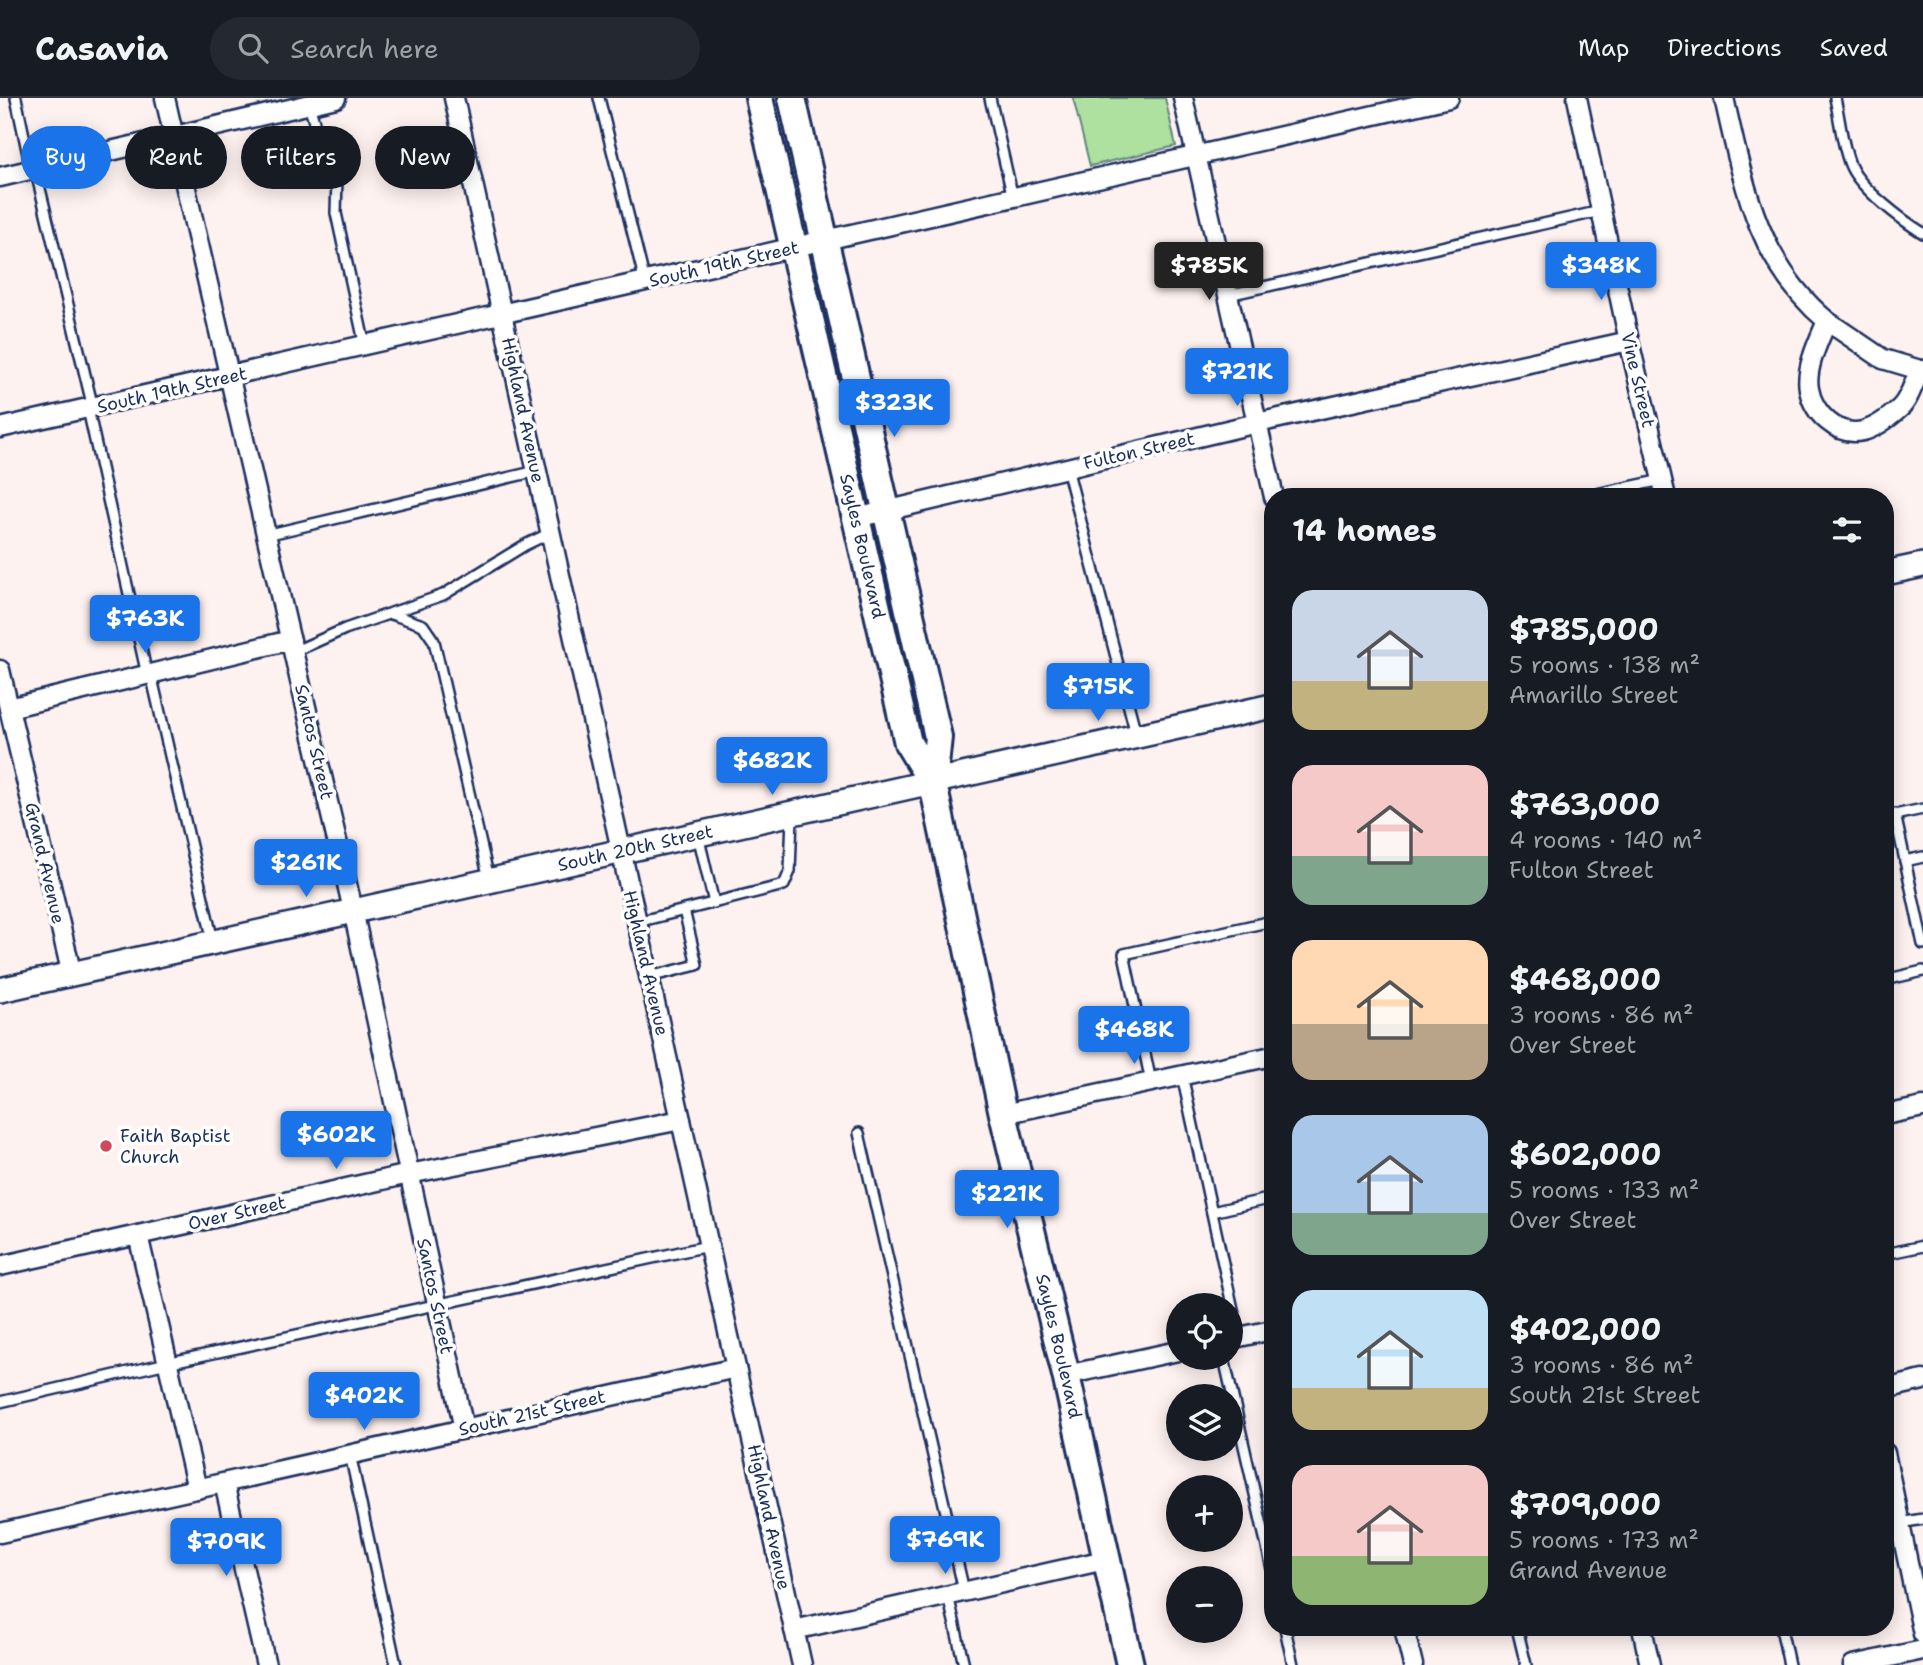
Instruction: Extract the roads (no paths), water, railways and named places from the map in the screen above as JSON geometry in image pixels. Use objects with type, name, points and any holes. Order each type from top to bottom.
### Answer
[{"type":"main road","name":"Sayles Boulevard","points":[[758,98],[908,743],[933,783]]},
{"type":"main road","name":"Sayles Boulevard","points":[[792,98],[938,737],[933,783],[1003,1114],[1066,1375],[1130,1665]]},
{"type":"street","name":"Santos Street","points":[[165,98],[172,126]]},
{"type":"street","points":[[213,126],[336,98]]},
{"type":"street","name":"Highland Avenue","points":[[454,98],[802,1665]]},
{"type":"street","points":[[1183,98],[1271,488]]},
{"type":"street","name":"South 19th Street","points":[[0,428],[1448,98]]},
{"type":"street","name":"Vine Street","points":[[1577,98],[1664,488]]},
{"type":"street","points":[[1724,98],[1746,198],[1774,262],[1811,308],[1827,321],[1882,359],[1921,370],[1902,406],[1883,421],[1862,432],[1842,429],[1826,421],[1815,407],[1808,387],[1818,343],[1827,321]]},
{"type":"street","points":[[0,177],[21,172]]},
{"type":"street","name":"Santos Street","points":[[186,189],[353,910],[464,1429]]},
{"type":"street","name":"Fulton Street","points":[[856,518],[1257,423],[1629,341]]},
{"type":"street","points":[[1894,571],[1923,565]]},
{"type":"street","points":[[9,708],[149,674],[292,646]]},
{"type":"street","name":"Grand Avenue","points":[[0,670],[72,975]]},
{"type":"street","name":"South 20th Street","points":[[0,990],[1264,708]]},
{"type":"street","points":[[1003,1114],[1264,1058]]},
{"type":"street","points":[[1894,1113],[1923,1107]]},
{"type":"street","name":"Over Street","points":[[0,1266],[409,1174],[681,1120]]},
{"type":"street","points":[[138,1235],[197,1489]]},
{"type":"street","points":[[1243,1336],[1264,1332]]},
{"type":"street","points":[[1066,1375],[1166,1354]]},
{"type":"street","name":"South 21st Street","points":[[0,1533],[736,1368]]},
{"type":"street","points":[[1894,1387],[1923,1380]]},
{"type":"street","points":[[224,1483],[266,1665]]},
{"type":"street","points":[[1894,1496],[1923,1634]]},
{"type":"street","points":[[794,1630],[1105,1560]]},
{"type":"street","points":[[1406,1636],[1413,1665]]},
{"type":"street","points":[[1644,1636],[1650,1665]]},
{"type":"street","points":[[1853,1665],[1923,1650]]},
{"type":"lane","points":[[16,98],[23,126]]},
{"type":"lane","points":[[600,98],[645,282]]},
{"type":"lane","points":[[990,98],[1013,198]]},
{"type":"lane","points":[[1835,98],[1851,167],[1898,215],[1923,233]]},
{"type":"lane","points":[[309,104],[320,144],[339,185],[336,214],[366,346]]},
{"type":"lane","points":[[38,189],[213,943]]},
{"type":"lane","points":[[1228,295],[1601,211]]},
{"type":"lane","points":[[1068,468],[1137,737]]},
{"type":"lane","points":[[266,534],[537,471]]},
{"type":"lane","points":[[292,646],[443,595],[525,545],[551,533]]},
{"type":"lane","points":[[391,614],[422,625],[434,641],[489,881]]},
{"type":"lane","points":[[1894,815],[1923,808]]},
{"type":"lane","points":[[637,922],[784,885],[790,871],[792,814]]},
{"type":"lane","points":[[1894,828],[1920,917],[1923,944]]},
{"type":"lane","points":[[698,835],[713,903]]},
{"type":"lane","points":[[1905,861],[1923,857]]},
{"type":"lane","points":[[649,977],[697,965],[684,910]]},
{"type":"lane","points":[[1151,1082],[1124,954],[1264,923]]},
{"type":"lane","points":[[1894,978],[1923,971]]},
{"type":"lane","points":[[1182,1075],[1227,1293]]},
{"type":"lane","points":[[859,1133],[956,1593],[964,1665]]},
{"type":"lane","points":[[1212,1212],[1264,1200]]},
{"type":"lane","points":[[0,1402],[167,1363],[708,1246]]},
{"type":"lane","points":[[1894,1252],[1923,1246]]},
{"type":"lane","points":[[1227,1370],[1264,1534]]},
{"type":"lane","points":[[350,1454],[396,1665]]},
{"type":"lane","points":[[1900,1524],[1923,1518]]},
{"type":"lane","points":[[1287,1636],[1293,1665]]},
{"type":"lane","points":[[1519,1636],[1526,1665]]},
{"type":"lane","points":[[1782,1636],[1789,1665]]},
{"type":"place","name":"Faith Baptist Church","points":[[106,1146]]}]
